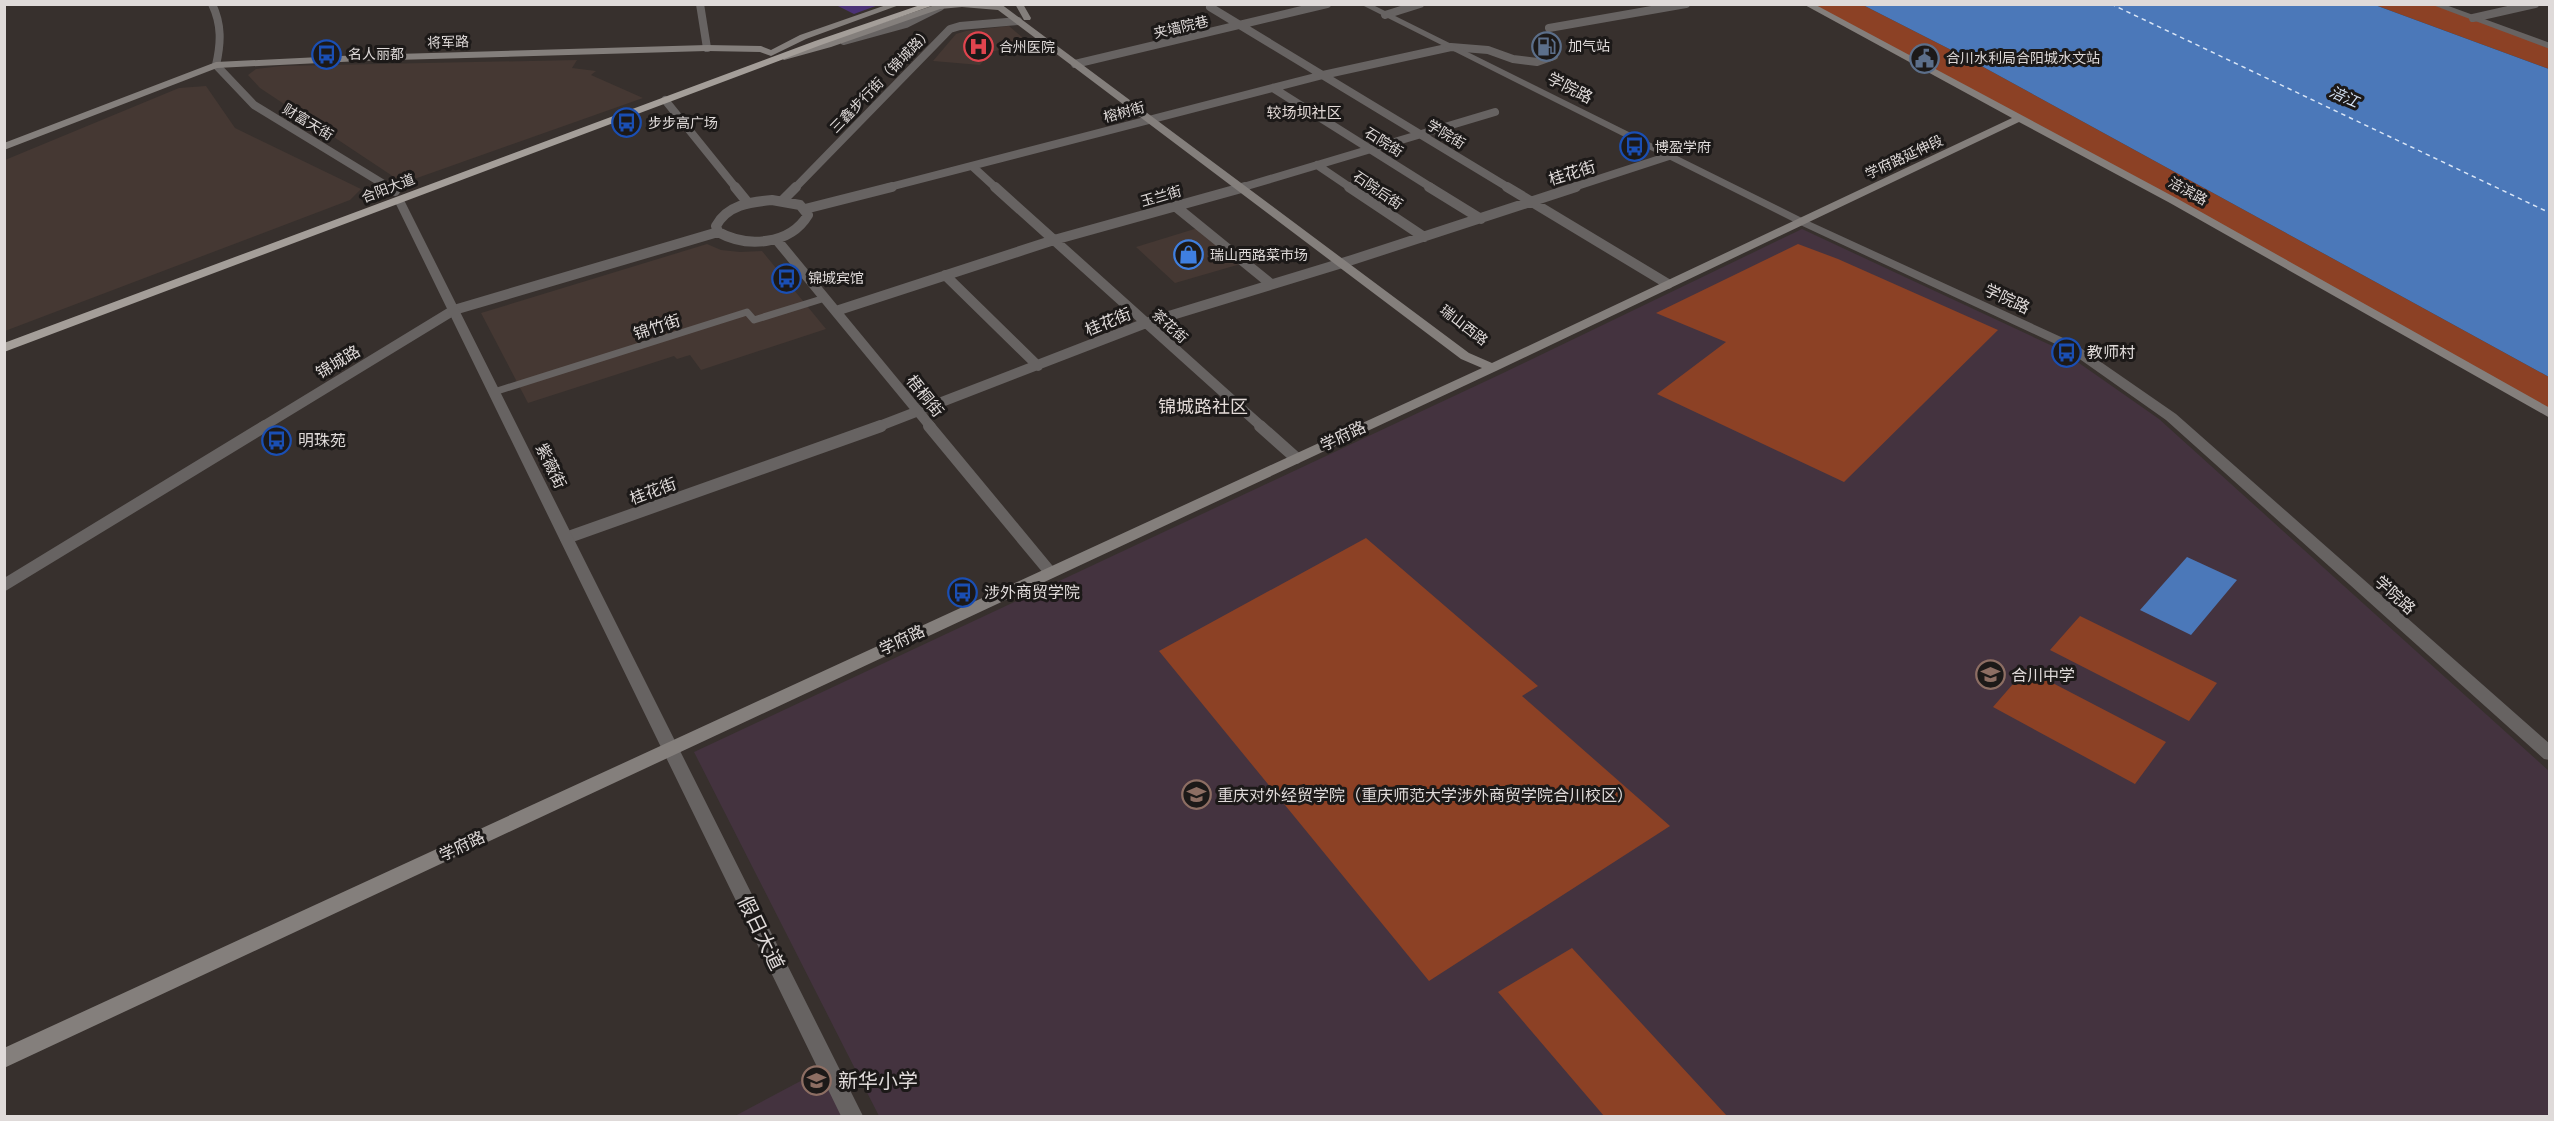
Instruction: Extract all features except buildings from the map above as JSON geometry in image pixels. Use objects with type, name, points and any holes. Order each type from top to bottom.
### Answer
[{"type":"highway","points":[[776,55],[909,6],[940,5]]},
{"type":"highway","name":"合阳大道","points":[[4,337],[665,100],[776,55]]},
{"type":"highway","name":"合阳大道","points":[[4,348],[397,196],[776,55]]},
{"type":"main road","points":[[1019,4],[1022,19]]},
{"type":"main road","name":"涪滨路","points":[[1807,4],[2174,201],[2550,414]]},
{"type":"main road","name":"将军路","points":[[4,147],[216,65],[361,58],[707,48],[761,49],[776,55],[828,45],[940,5],[1001,6]]},
{"type":"main road","points":[[776,55],[803,37],[909,6]]},
{"type":"main road","name":"瑞山西路","points":[[1001,6],[1022,19],[1347,262],[1465,356],[1492,368]]},
{"type":"main road","name":"学府路延伸段","points":[[1800,221],[2020,118]]},
{"type":"main road","name":"学府路","points":[[4,1059],[1492,368],[1800,221]]},
{"type":"street","points":[[212,4],[220,23],[221,44],[216,65]]},
{"type":"street","points":[[700,4],[700,21],[707,48]]},
{"type":"street","name":"夹墙院巷","points":[[1080,63],[1327,4]]},
{"type":"street","name":"学院路","points":[[1364,4],[1800,221],[2068,345],[2171,417],[2550,754]]},
{"type":"street","points":[[1385,15],[1420,4]]},
{"type":"street","points":[[1549,28],[1686,4]]},
{"type":"street","points":[[2434,4],[2550,45]]},
{"type":"street","points":[[2442,4],[2475,18],[2535,4]]},
{"type":"street","name":"学院街","points":[[1210,7],[1668,284]]},
{"type":"street","name":"三鑫步行街（锦城路）","points":[[783,200],[950,29],[972,24],[1001,24],[1022,19]]},
{"type":"street","name":"榕树街","points":[[805,209],[1323,75],[1451,47],[1488,50],[1513,59],[1537,62],[1554,56]]},
{"type":"street","name":"财富天街","points":[[216,65],[254,105],[397,196]]},
{"type":"street","name":"石院街","points":[[1273,88],[1481,219]]},
{"type":"street","points":[[665,100],[748,203]]},
{"type":"street","name":"玉兰街","points":[[836,311],[1054,240],[1495,112]]},
{"type":"street","name":"桂花街","points":[[566,538],[919,412],[1146,323],[1347,262],[1669,156]]},
{"type":"street","name":"石院后街","points":[[1317,165],[1424,237]]},
{"type":"street","name":"茶花街","points":[[972,166],[1296,458]]},
{"type":"street","name":"紫薇街","points":[[397,196],[671,748]]},
{"type":"street","points":[[783,200],[805,209],[808,215],[806,222],[789,234],[747,242],[734,240],[718,232],[716,226],[718,219],[736,207],[748,203],[783,200]]},
{"type":"street","points":[[1175,206],[1271,284]]},
{"type":"street","name":"锦城路","points":[[4,585],[453,310],[718,232]]},
{"type":"street","name":"梧桐街","points":[[776,238],[1050,572]]},
{"type":"street","points":[[945,275],[1038,366]]},
{"type":"street","name":"锦竹街","points":[[494,392],[747,312],[754,320],[825,298]]},
{"type":"street","name":"假日大道","points":[[671,748],[852,1116]]},
{"type":"shaded area","points":[[1807,5],[1863,5],[1965,57],[2549,377],[2549,414],[2174,201]]},
{"type":"shaded area","points":[[2375,5],[2434,5],[2549,46],[2549,69]]},
{"type":"shaded area","name":"合州医院","points":[[1009,26],[1029,43],[991,52],[980,65],[933,61],[956,34]]},
{"type":"shaded area","name":"步步高广场","points":[[577,60],[572,68],[596,71],[591,75],[643,98],[403,183],[260,88],[248,75],[256,69],[281,66]]},
{"type":"shaded area","points":[[206,86],[235,128],[361,189],[350,200],[5,331],[5,160],[179,88]]},
{"type":"shaded area","name":"瑞山西路菜市场","points":[[1201,227],[1244,263],[1175,283],[1136,247]]},
{"type":"shaded area","points":[[1802,229],[2059,349],[2159,419],[2549,771],[2549,1116],[879,1116],[694,752],[1501,374]]},
{"type":"shaded area","points":[[707,244],[721,250],[762,251],[826,329],[701,370],[690,355],[677,359],[674,356],[528,403],[481,313]]},
{"type":"shaded area","points":[[1798,244],[1838,259],[1998,330],[1844,482],[1657,394],[1726,342],[1656,313]]},
{"type":"shaded area","points":[[1366,538],[1538,686],[1522,696],[1670,826],[1429,981],[1159,651]]},
{"type":"shaded area","points":[[2080,616],[2217,683],[2189,721],[2050,650]]},
{"type":"shaded area","points":[[2026,669],[2166,742],[2135,784],[1993,707]]},
{"type":"shaded area","points":[[1572,948],[1727,1116],[1604,1116],[1498,992]]},
{"type":"shaded area","name":"新华小学","points":[[827,1067],[852,1116],[735,1116]]},
{"type":"water","name":"涪江","points":[[1863,5],[2375,5],[2549,69],[2549,377],[1965,57]]},
{"type":"water","points":[[2187,557],[2237,580],[2191,635],[2140,610]]},
{"type":"ferry route","points":[[2111,4],[2550,213]]},
{"type":"place","name":"加气站","points":[[1547,46]]},
{"type":"place","name":"合州医院","points":[[978,47]]},
{"type":"place","name":"名人丽都","points":[[327,54]]},
{"type":"place","name":"合川水利局合阳城水文站","points":[[1925,58]]},
{"type":"place","name":"步步高广场","points":[[627,123]]},
{"type":"place","name":"博盈学府","points":[[1634,147]]},
{"type":"place","name":"瑞山西路菜市场","points":[[1189,255]]},
{"type":"place","name":"锦城宾馆","points":[[787,278]]},
{"type":"place","name":"教师村","points":[[2066,352]]},
{"type":"place","name":"明珠苑","points":[[277,440]]},
{"type":"place","name":"涉外商贸学院","points":[[963,592]]},
{"type":"place","name":"合川中学","points":[[1990,675]]},
{"type":"place","name":"重庆对外经贸学院（重庆师范大学涉外商贸学院合川校区）","points":[[1196,795]]},
{"type":"place","name":"新华小学","points":[[817,1081]]},
{"type":"district","name":"较场坝社区","points":[[1304,113]]},
{"type":"district","name":"锦城路社区","points":[[1203,406]]}]
